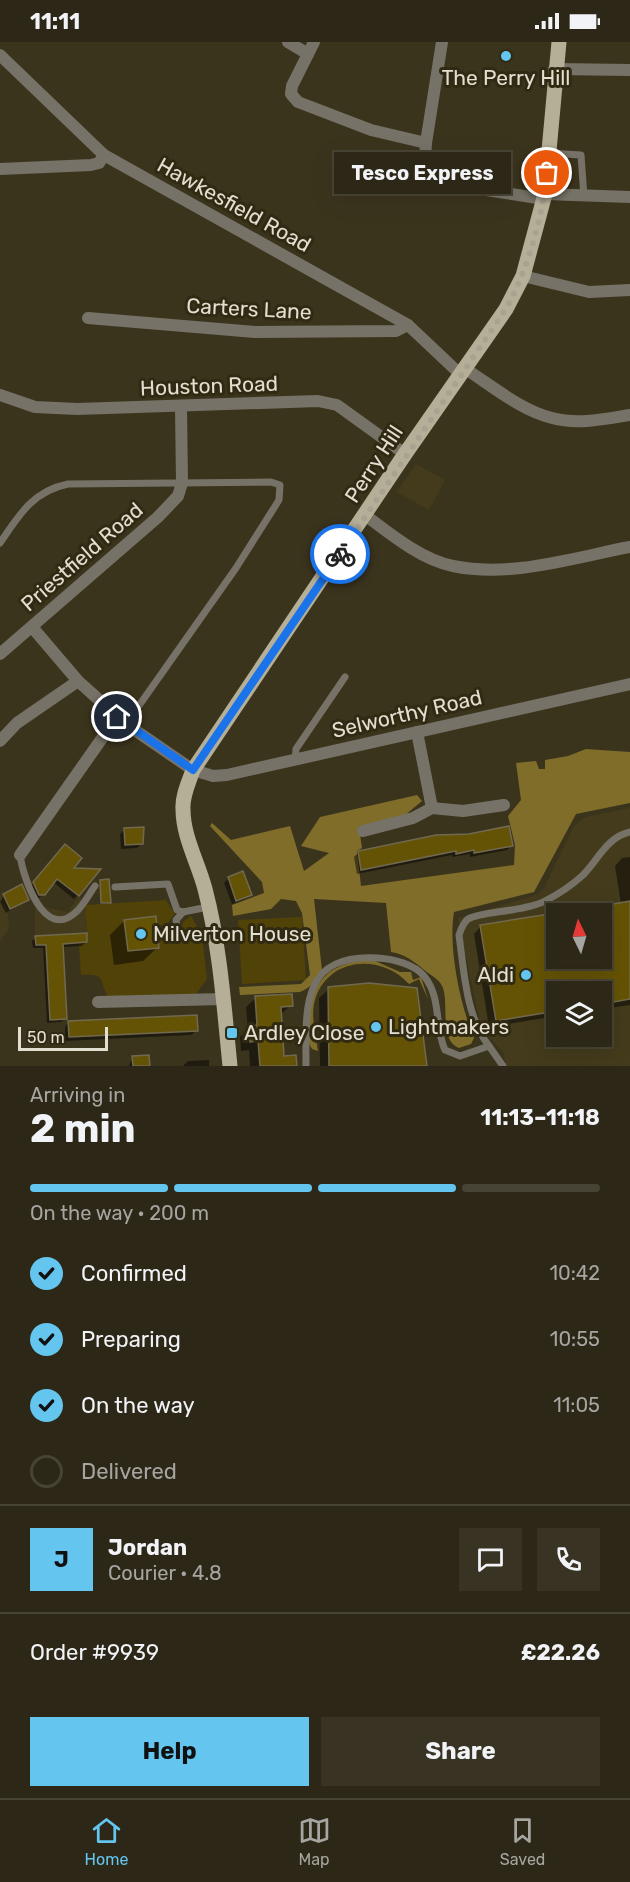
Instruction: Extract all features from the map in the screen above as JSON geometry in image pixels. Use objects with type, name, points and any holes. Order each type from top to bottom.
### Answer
[{"type":"main road","name":"Perry Hill","points":[[230,1066],[223,999],[208,907],[185,830],[182,808],[193,770],[405,453],[506,309],[524,276],[544,196],[554,69],[559,42]]},
{"type":"street","points":[[288,42],[308,54]]},
{"type":"street","points":[[314,42],[292,86],[291,94],[298,102],[371,130],[426,143]]},
{"type":"street","points":[[441,42],[426,143],[424,176],[427,181],[544,196],[630,198]]},
{"type":"street","name":"Hawkesfield Road","points":[[0,55],[104,155],[408,325],[462,371],[517,402],[552,418],[587,422],[630,415]]},
{"type":"street","points":[[554,69],[630,70]]},
{"type":"street","points":[[0,169],[91,165],[99,163],[104,155]]},
{"type":"street","points":[[524,276],[589,292],[630,290]]},
{"type":"street","name":"Carters Lane","points":[[88,318],[255,332],[396,331],[408,325]]},
{"type":"street","name":"Houston Road","points":[[0,395],[35,407],[181,407],[318,401],[337,405],[405,453]]},
{"type":"street","points":[[181,407],[182,483]]},
{"type":"street","name":"Priestfield Road","points":[[0,654],[158,517],[178,496],[182,483]]},
{"type":"street","points":[[365,515],[401,543],[451,566],[504,571],[630,547]]},
{"type":"street","points":[[32,627],[78,681],[122,721],[193,770]]},
{"type":"street","points":[[0,741],[17,723],[78,681]]},
{"type":"street","name":"Selworthy Road","points":[[193,770],[213,776],[227,775],[630,684]]},
{"type":"street","points":[[20,855],[122,721]]},
{"type":"street","points":[[417,732],[432,808]]},
{"type":"street","points":[[363,831],[396,824],[432,808],[463,812],[504,805]]},
{"type":"street","points":[[98,1002],[223,999]]},
{"type":"lane","points":[[549,153],[581,155],[584,197]]},
{"type":"lane","points":[[122,721],[236,568],[281,494],[280,485],[271,482],[182,483]]},
{"type":"lane","name":"Priestfield Road","points":[[0,543],[32,499],[53,487],[68,484],[182,483]]},
{"type":"lane","points":[[295,760],[296,749],[345,677]]},
{"type":"lane","points":[[502,1066],[480,1034],[473,1019],[459,935],[462,927],[472,917],[517,911],[537,905],[564,892],[585,873],[610,842],[619,835],[630,832]]},
{"type":"lane","points":[[20,855],[26,881],[38,906],[47,916],[62,918],[77,912],[95,886]]},
{"type":"lane","points":[[115,887],[168,884],[177,910],[183,912],[208,907]]},
{"type":"lane","points":[[177,927],[176,920],[183,912]]},
{"type":"lane","points":[[306,1066],[305,1016],[310,994],[326,970],[334,964],[358,958],[392,960],[422,974],[434,993],[445,1050],[452,1054],[470,1053],[489,1046]]},
{"type":"shaded area","points":[[416,464],[445,480],[429,510],[397,492]]},
{"type":"shaded area","points":[[586,749],[630,752],[630,803],[576,814],[534,892],[454,912],[454,959],[464,1009],[474,1038],[471,1044],[459,1048],[449,1038],[445,995],[439,982],[408,958],[391,952],[386,903],[314,899],[322,970],[315,980],[300,992],[240,995],[239,987],[301,984],[310,975],[302,913],[296,901],[281,899],[271,909],[233,916],[232,905],[264,893],[262,882],[210,826],[212,823],[231,840],[290,826],[304,871],[329,853],[301,846],[320,817],[417,795],[422,801],[404,816],[359,827],[362,848],[357,851],[361,886],[514,865],[515,845],[508,816],[521,800],[516,763],[536,761],[539,769],[545,769],[545,760],[568,756]]},
{"type":"shaded area","points":[[630,808],[630,1066],[506,1066],[503,1052],[481,1028],[458,918],[536,895],[544,888],[574,826],[585,817]]},
{"type":"shaded area","points":[[25,872],[44,907],[68,912],[79,896],[85,904],[87,933],[35,936],[35,908],[19,873]]},
{"type":"shaded area","points":[[0,894],[8,911],[9,929],[0,941]]},
{"type":"shaded area","points":[[166,900],[175,914],[166,925],[156,926],[155,916],[124,920],[128,951],[159,948],[158,933],[181,932],[183,922],[191,916],[202,935],[207,979],[196,994],[108,997],[100,978],[94,975],[81,975],[79,944],[88,943],[85,905]]},
{"type":"shaded area","points":[[302,917],[306,980],[242,984],[238,920]]},
{"type":"shaded area","points":[[373,960],[400,972],[411,972],[413,980],[421,977],[428,999],[419,979],[409,984],[384,967],[369,964],[355,964],[341,969],[329,977],[320,988],[314,1004],[313,1022],[318,1051],[312,1049],[308,1040],[308,1029],[311,1007],[319,984],[334,969],[345,964]]},
{"type":"building","points":[[509,826],[513,846],[474,853],[474,850],[456,854],[456,851],[361,870],[358,851],[436,835],[469,834]]},
{"type":"building","points":[[144,827],[143,844],[125,845],[124,828]]},
{"type":"building","points":[[65,844],[82,858],[74,868],[101,869],[79,896],[57,879],[45,895],[39,895],[33,882]]},
{"type":"building","points":[[243,871],[252,895],[236,901],[228,877]]},
{"type":"building","points":[[109,879],[111,903],[101,903],[100,880]]},
{"type":"building","points":[[22,884],[29,900],[10,909],[3,894]]},
{"type":"building","name":"Aldi","points":[[630,901],[630,999],[612,1002],[612,981],[546,981],[546,1013],[496,1021],[480,925],[546,915],[546,969],[612,969],[612,904]]},
{"type":"building","name":"Milverton House","points":[[156,916],[159,948],[128,951],[124,920]]},
{"type":"building","points":[[87,933],[87,942],[63,944],[67,1019],[50,1020],[46,945],[36,945],[35,936]]},
{"type":"building","name":"Lightmakers","points":[[369,983],[417,988],[427,1066],[329,1066],[328,987]]},
{"type":"building","points":[[292,994],[293,1006],[281,1007],[284,1056],[296,1055],[297,1066],[260,1066],[258,1041],[250,1042],[249,1026],[257,1025],[255,996]]},
{"type":"building","points":[[197,1015],[198,1031],[69,1037],[68,1021]]},
{"type":"building","points":[[149,1055],[150,1066],[133,1066],[132,1056]]},
{"type":"way so far","points":[[340,554],[405,453],[506,309],[524,276],[545,194],[547,173]]},
{"type":"place","name":"The Perry Hill","points":[[506,56]]},
{"type":"place","name":"Tesco Express","points":[[547,173]]},
{"type":"place","name":"Milverton House","points":[[141,934]]},
{"type":"place","name":"Aldi","points":[[526,975]]},
{"type":"place","name":"Lightmakers","points":[[376,1027]]},
{"type":"place","name":"Ardley Close","points":[[232,1033]]},
{"type":"route","points":[[117,717],[193,770],[340,554]]}]
